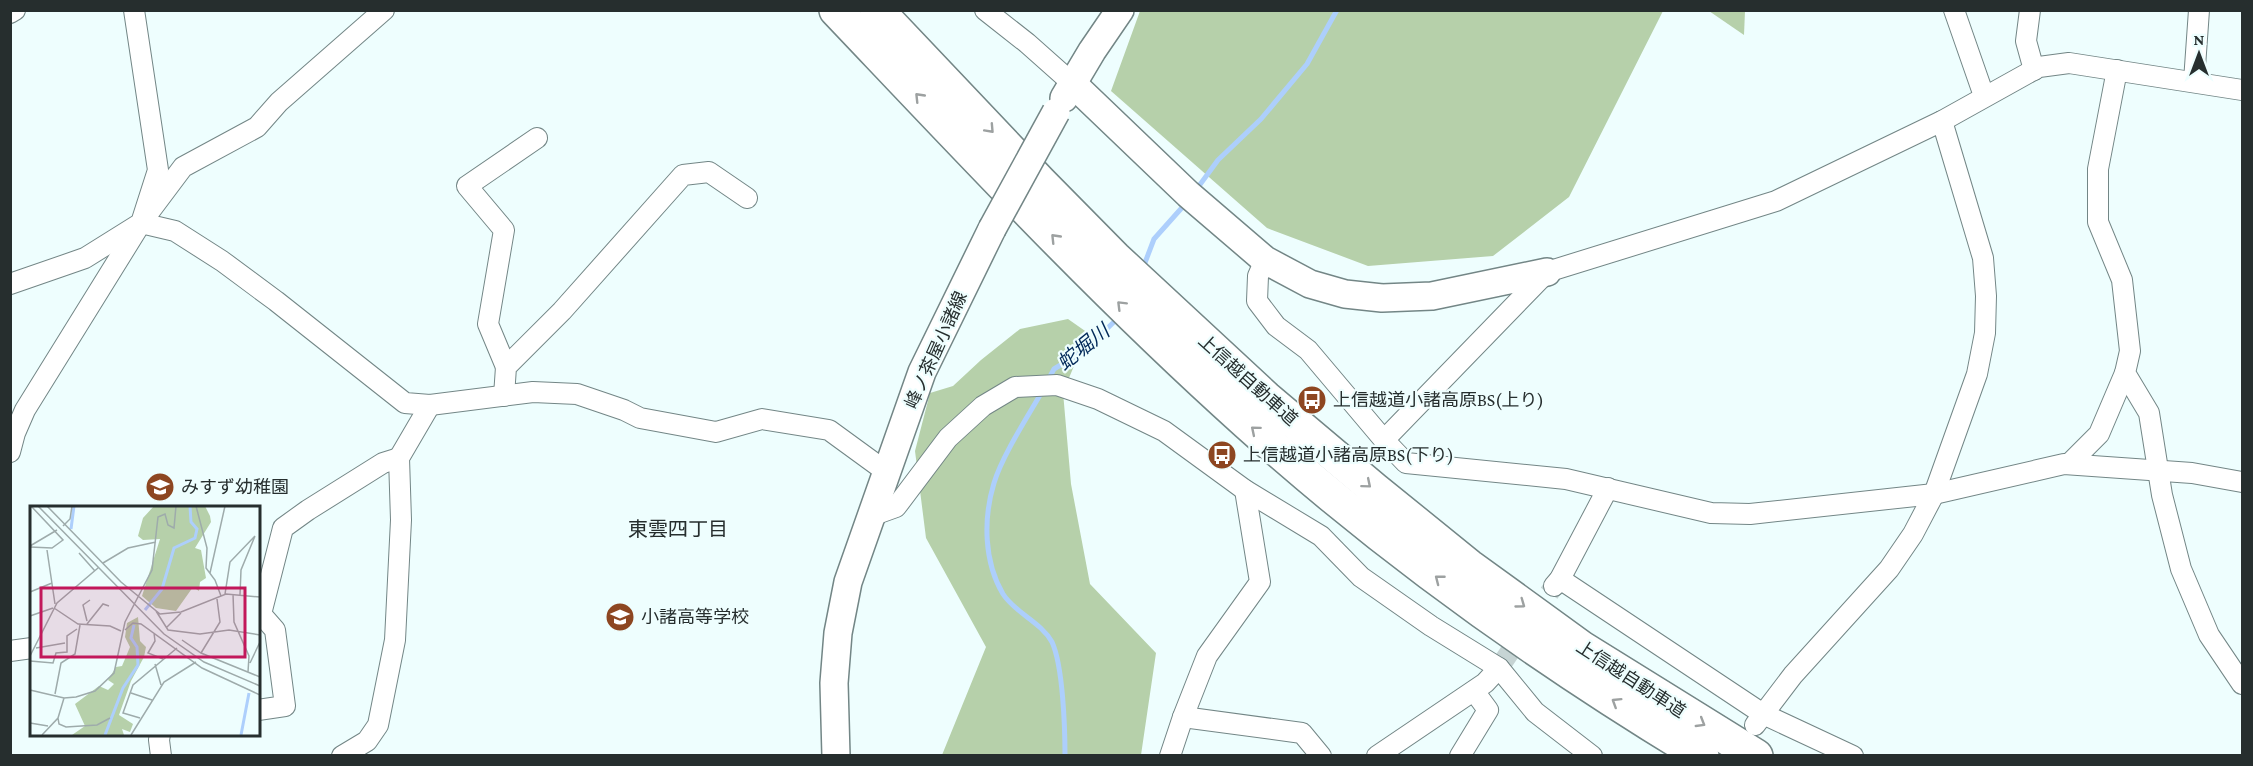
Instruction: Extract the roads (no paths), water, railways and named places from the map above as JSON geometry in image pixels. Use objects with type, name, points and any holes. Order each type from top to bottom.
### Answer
[{"type":"highway","name":"上信越自動車道","points":[[836,10],[1157,319],[1249,425],[1356,515],[1460,595],[1572,674],[1702,756]]},
{"type":"highway","name":"上信越自動車道","points":[[877,10],[1040,182],[1105,269]]},
{"type":"highway","name":"上信越自動車道","points":[[1157,319],[1275,406],[1469,566],[1582,648],[1758,732]]},
{"type":"main road","name":"峰ノ茶屋小諸線","points":[[836,756],[834,683],[838,633],[848,582],[888,474],[922,372],[992,229],[1072,82],[1120,10]]},
{"type":"main road","points":[[1072,82],[1188,195],[1265,260],[1310,284],[1345,294],[1382,298],[1432,296],[1547,272]]},
{"type":"street","points":[[10,13],[15,10]]},
{"type":"street","points":[[10,284],[85,258],[141,223],[158,170],[134,10]]},
{"type":"street","points":[[10,452],[25,410],[141,223],[183,167],[257,127],[279,102],[384,10]]},
{"type":"street","points":[[985,10],[1072,82]]},
{"type":"street","points":[[1954,10],[1984,96]]},
{"type":"street","points":[[2030,10],[2026,41],[2034,70]]},
{"type":"street","points":[[2194,81],[2199,10]]},
{"type":"street","points":[[1384,440],[1547,272],[1776,201],[1942,121],[2034,70],[2069,63],[2242,90]]},
{"type":"street","points":[[2069,464],[2099,434],[2125,373],[2130,351],[2122,280],[2098,222],[2098,169],[2117,70]]},
{"type":"street","points":[[1758,732],[1793,675],[1889,569],[1913,534],[1934,494],[1977,374],[1985,333],[1986,296],[1983,258],[1942,121]]},
{"type":"street","points":[[504,396],[506,367],[488,324],[504,230],[466,186],[537,138]]},
{"type":"street","points":[[506,367],[562,311],[683,175],[709,172],[747,198]]},
{"type":"street","points":[[141,223],[174,231],[222,261],[405,403],[430,405],[533,392],[577,394],[640,418],[716,432],[762,419],[829,430],[888,474]]},
{"type":"street","points":[[1265,260],[1258,276],[1257,301],[1276,326],[1308,350],[1406,463],[1566,479],[1711,513],[1750,514],[1934,494],[2069,464],[2192,473],[2242,483]]},
{"type":"street","points":[[2125,373],[2149,413],[2157,470],[2181,569],[2209,635],[2242,684]]},
{"type":"street","points":[[871,516],[896,507],[948,438],[983,406],[1016,387],[1057,385],[1098,399],[1164,430],[1245,490],[1321,536],[1361,577],[1431,626],[1499,668],[1535,712],[1592,756]]},
{"type":"street","points":[[342,756],[367,741],[378,725],[395,640],[401,520],[399,458],[430,405]]},
{"type":"street","points":[[260,710],[285,706],[275,630],[260,614],[283,528],[383,463],[399,458]]},
{"type":"street","points":[[1608,488],[1557,583],[1758,732],[1852,756]]},
{"type":"street","points":[[1170,756],[1207,656],[1260,582],[1245,490]]},
{"type":"street","points":[[10,651],[30,648]]},
{"type":"street","points":[[1377,756],[1485,683],[1499,668]]},
{"type":"street","points":[[1460,756],[1488,710],[1473,691]]},
{"type":"street","points":[[1183,717],[1302,733],[1320,756]]},
{"type":"street","points":[[160,736],[161,756]]},
{"type":"waterway","name":"蛇堀川","points":[[1196,190],[1218,160],[1261,119],[1307,64],[1337,10]]},
{"type":"waterway","name":"蛇堀川","points":[[1143,268],[1154,239],[1187,202]]},
{"type":"waterway","name":"蛇堀川","points":[[1047,382],[1054,369],[1085,350],[1119,317]]},
{"type":"waterway","name":"蛇堀川","points":[[1043,390],[998,472],[990,497],[987,540],[992,568],[1003,594],[1014,607],[1047,635],[1056,653],[1064,714],[1065,756]]},
{"type":"tunnel","points":[[1499,668],[1554,586]]},
{"type":"place","name":"上信越道小諸高原BS(上り)","points":[[1312,400]]},
{"type":"place","name":"上信越道小諸高原BS(下り)","points":[[1222,455]]},
{"type":"place","name":"みすず幼稚園","points":[[160,487]]},
{"type":"place","name":"小諸高等学校","points":[[620,617]]},
{"type":"district","name":"東雲四丁目","points":[[678,529]]}]
